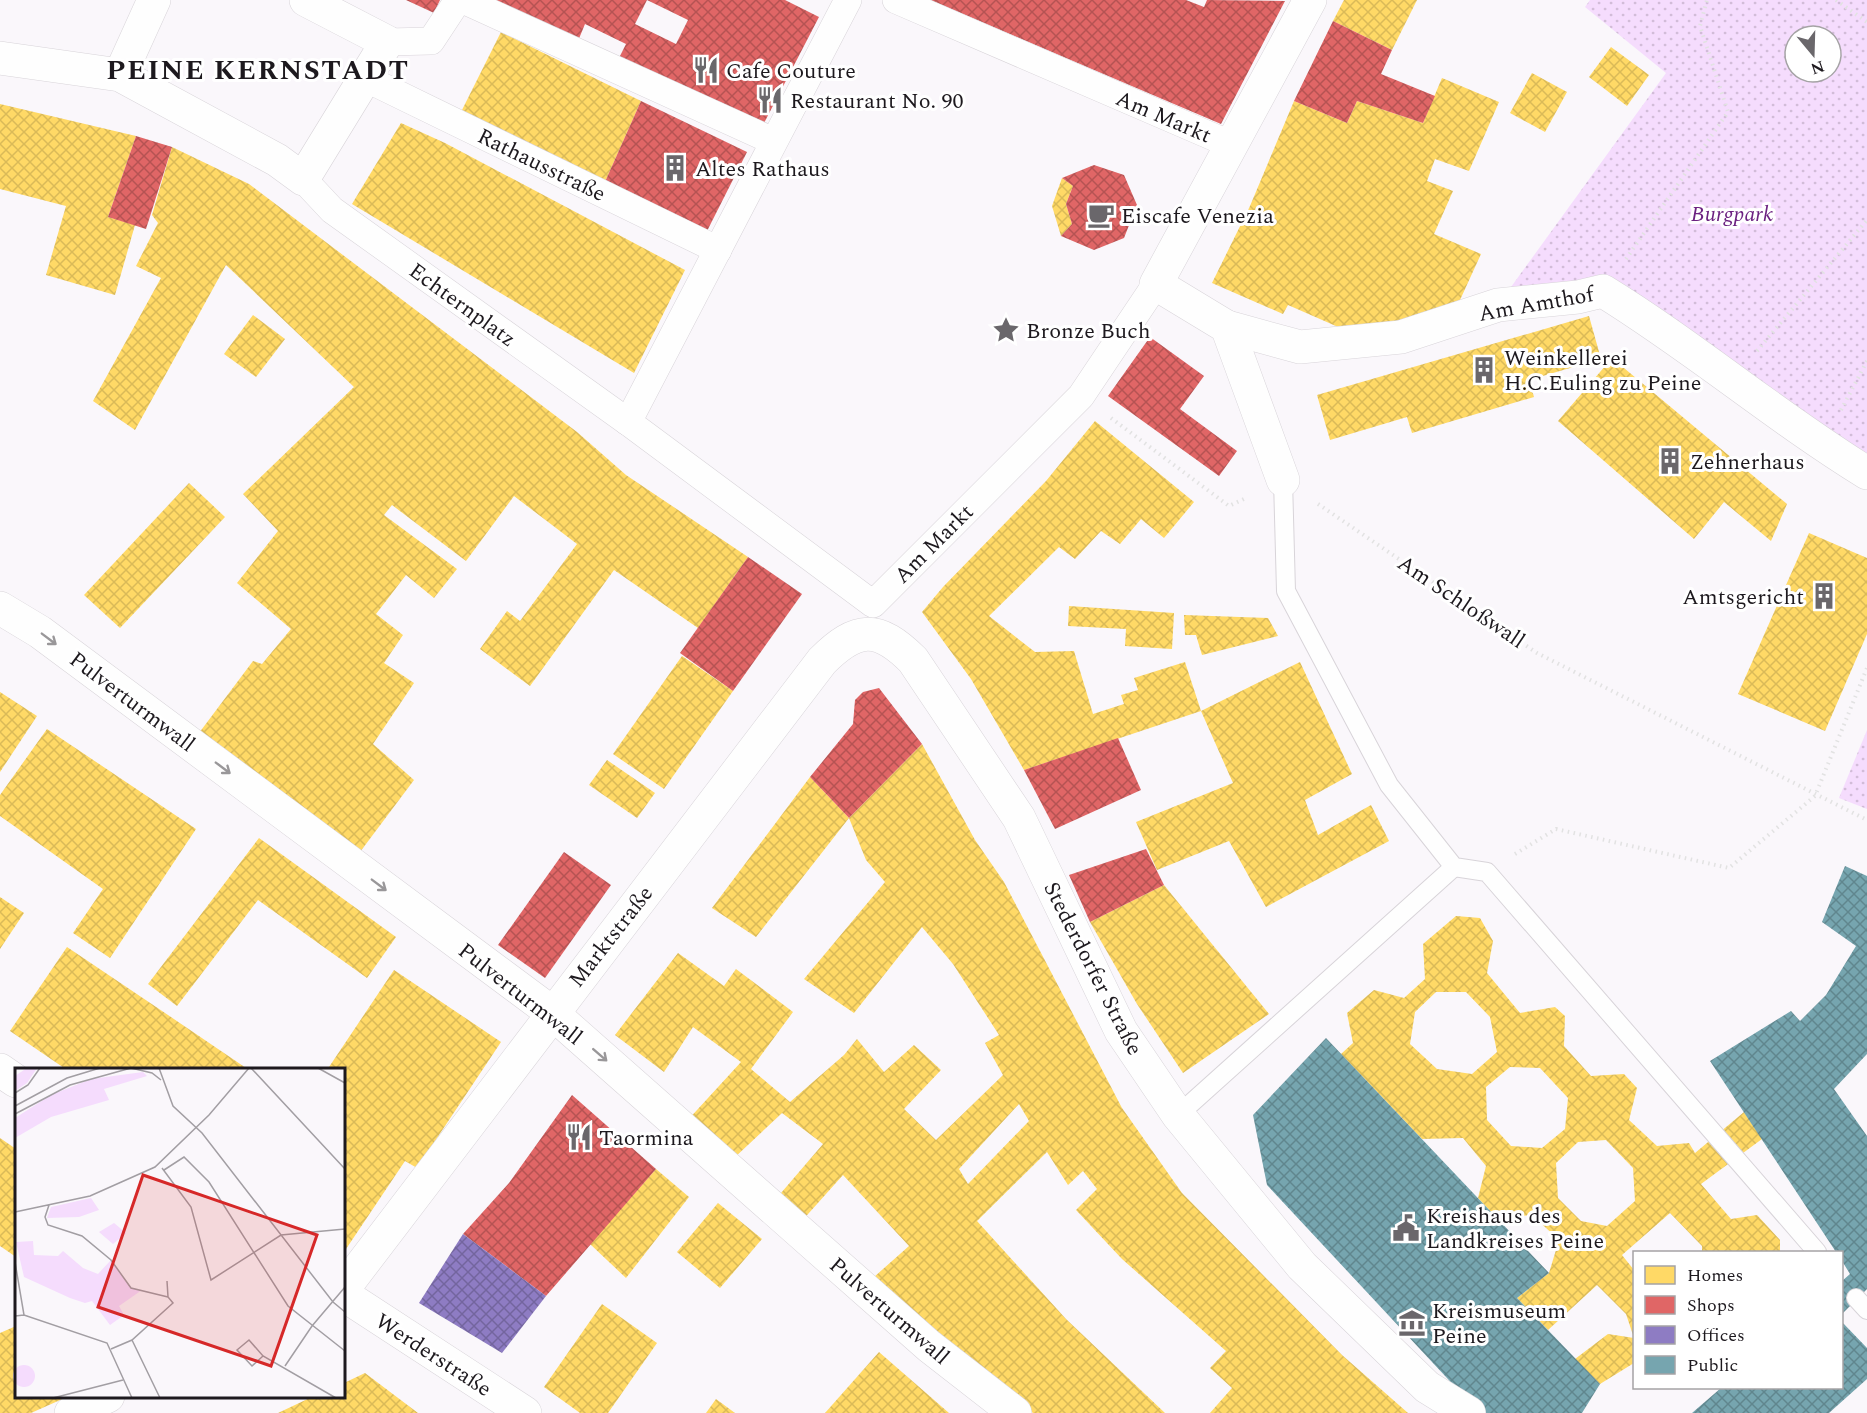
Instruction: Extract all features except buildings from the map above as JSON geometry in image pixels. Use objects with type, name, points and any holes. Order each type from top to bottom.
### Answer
[{"type":"street","points":[[120,75],[154,0]]},
{"type":"street","points":[[306,0],[387,42],[431,41],[458,0]]},
{"type":"street","points":[[464,0],[773,141]]},
{"type":"street","points":[[628,422],[848,0]]},
{"type":"street","name":"Am Markt","points":[[628,422],[873,604],[1081,396],[1156,284],[1232,145],[896,0]]},
{"type":"street","points":[[1232,145],[1310,0]]},
{"type":"street","points":[[303,179],[387,42]]},
{"type":"street","name":"Echternplatz","points":[[0,58],[120,75],[277,160],[303,179],[332,210],[628,422]]},
{"type":"street","name":"Rathausstraße","points":[[365,78],[718,250]]},
{"type":"street","name":"Am Amthof","points":[[1156,284],[1227,327],[1300,347],[1401,337],[1498,305],[1578,297],[1603,291],[1646,317],[1822,446],[1867,473]]},
{"type":"street","points":[[1227,327],[1283,480]]},
{"type":"street","name":"Pulverturmwall","points":[[0,608],[40,632],[551,1012],[929,1346],[1015,1413]]},
{"type":"street","name":"Marktstraße","points":[[345,1287],[551,1012],[822,660],[841,641],[871,633]]},
{"type":"street","name":"Stederdorfer Straße","points":[[871,633],[896,643],[913,660],[1019,818],[1121,1031],[1178,1115],[1302,1266],[1427,1387],[1469,1413]]},
{"type":"street","points":[[0,1070],[15,1080]]},
{"type":"street","name":"Werderstraße","points":[[345,1296],[525,1413]]},
{"type":"street","points":[[71,1413],[104,1398]]},
{"type":"lane","points":[[1283,480],[1286,591],[1389,785],[1454,867],[1487,872],[1816,1251]]},
{"type":"lane","points":[[1178,1115],[1454,867]]},
{"type":"path","points":[[1603,291],[1728,112],[1700,26],[1707,0]]},
{"type":"path","points":[[1836,0],[1867,22]]},
{"type":"path","points":[[1731,381],[1867,220]]},
{"type":"path","points":[[1822,446],[1867,361]]},
{"type":"path","points":[[1081,396],[1229,506],[1283,480]]},
{"type":"path","name":"Am Schloßwall","points":[[1283,480],[1537,652],[1815,796],[1867,820]]},
{"type":"path","points":[[1487,872],[1556,829],[1729,868],[1815,796],[1867,668]]},
{"type":"green space","name":"Burgpark","points":[[1590,0],[1867,0],[1867,473],[1603,291],[1498,305],[1666,73],[1585,7]]},
{"type":"green space","points":[[1867,730],[1867,809],[1839,798]]},
{"type":"place","name":"Cafe Couture","points":[[706,70]]},
{"type":"place","name":"Restaurant No. 90","points":[[770,100]]},
{"type":"place","name":"Altes Rathaus","points":[[675,168]]},
{"type":"place","name":"Eiscafe Venezia","points":[[1101,215]]},
{"type":"place","name":"Bronze Buch","points":[[1006,330]]},
{"type":"place","name":"Weinkellerei H.C.Euling zu Peine","points":[[1484,370]]},
{"type":"place","name":"Zehnerhaus","points":[[1670,461]]},
{"type":"place","name":"Amtsgericht","points":[[1824,596]]},
{"type":"place","name":"Taormina","points":[[579,1137]]},
{"type":"place","name":"Kreishaus des Landkreises Peine","points":[[1406,1228]]},
{"type":"place","name":"Kreismuseum Peine","points":[[1412,1323]]},
{"type":"district","name":"PEINE KERNSTADT","points":[[258,69]]}]
